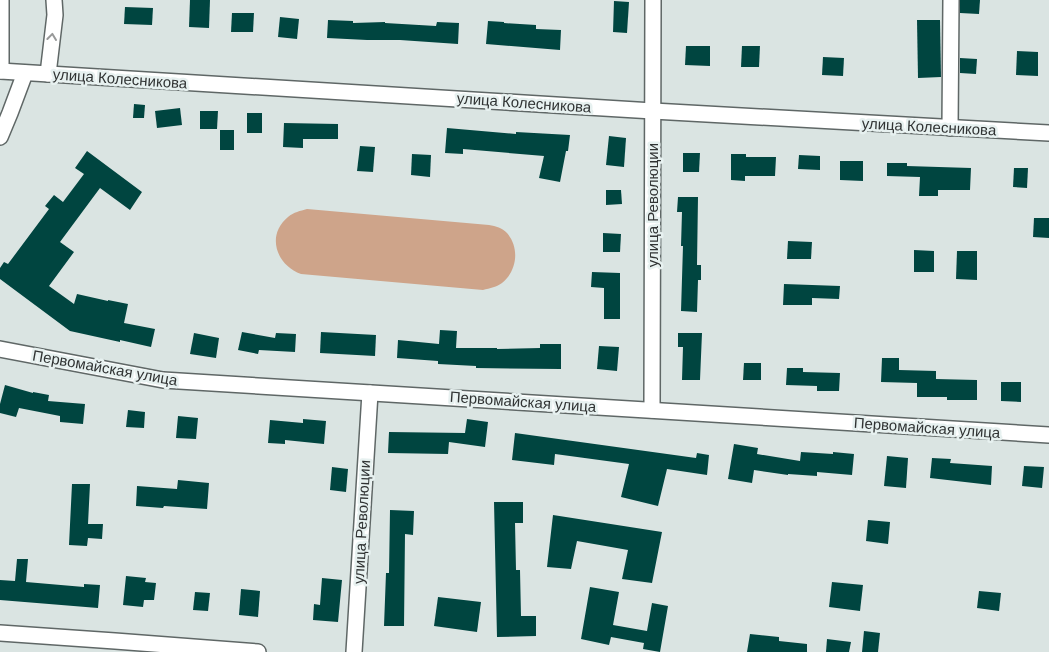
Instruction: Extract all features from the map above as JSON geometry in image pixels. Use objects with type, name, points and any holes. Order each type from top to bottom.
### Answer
[{"type":"street","points":[[1,0],[1,71]]},
{"type":"street","points":[[48,74],[55,15],[54,0]]},
{"type":"street","name":"улица Революции","points":[[652,410],[653,0]]},
{"type":"street","points":[[950,0],[950,128]]},
{"type":"street","name":"улица Колесникова","points":[[1,71],[1049,133]]},
{"type":"street","points":[[0,137],[25,73]]},
{"type":"street","name":"Первомайская улица","points":[[0,349],[163,380],[1049,436]]},
{"type":"street","name":"улица Революции","points":[[354,652],[370,393]]},
{"type":"street","points":[[0,633],[258,652]]},
{"type":"shaded area","points":[[307,209],[494,226],[505,231],[514,245],[514,266],[502,283],[483,290],[301,274],[285,264],[280,257],[276,241],[277,232],[281,224],[288,217]]},
{"type":"building","points":[[190,0],[210,0],[209,28],[189,27]]},
{"type":"building","points":[[960,0],[980,0],[979,14],[960,13]]},
{"type":"building","points":[[614,1],[629,2],[627,33],[613,32]]},
{"type":"building","points":[[125,7],[153,8],[152,25],[124,24]]},
{"type":"building","points":[[232,13],[254,13],[253,32],[231,32]]},
{"type":"building","points":[[280,17],[299,19],[297,39],[278,37]]},
{"type":"building","points":[[328,20],[353,21],[353,23],[385,22],[436,26],[437,22],[459,23],[458,44],[327,38]]},
{"type":"building","points":[[917,20],[940,20],[941,77],[918,78]]},
{"type":"building","points":[[488,21],[536,25],[536,29],[561,30],[560,50],[486,44]]},
{"type":"building","points":[[686,46],[710,46],[710,66],[685,65]]},
{"type":"building","points":[[742,46],[760,46],[759,67],[741,67]]},
{"type":"building","points":[[1017,51],[1038,52],[1038,76],[1016,75]]},
{"type":"building","points":[[823,57],[844,58],[843,76],[822,75]]},
{"type":"building","points":[[960,58],[977,59],[976,74],[960,73]]},
{"type":"building","points":[[134,104],[145,105],[144,118],[133,118]]},
{"type":"building","points":[[180,108],[182,125],[157,128],[155,111]]},
{"type":"building","points":[[200,111],[218,111],[217,129],[200,129]]},
{"type":"building","points":[[247,113],[262,113],[262,133],[247,133]]},
{"type":"building","points":[[284,123],[338,124],[338,139],[303,139],[303,148],[283,147]]},
{"type":"building","points":[[447,128],[516,134],[516,132],[570,135],[560,182],[539,178],[544,156],[463,149],[463,154],[445,153]]},
{"type":"building","points":[[220,130],[234,130],[234,150],[220,150]]},
{"type":"building","points":[[609,136],[626,138],[624,167],[606,165]]},
{"type":"building","points":[[360,146],[375,147],[373,172],[357,171]]},
{"type":"building","points":[[87,151],[142,192],[130,210],[100,188],[60,242],[74,252],[49,286],[74,304],[77,294],[128,304],[124,323],[155,329],[151,347],[70,331],[0,279],[0,268],[4,262],[8,264],[49,209],[45,206],[54,195],[63,202],[84,174],[75,168]]},
{"type":"building","points":[[683,153],[700,153],[699,172],[683,172]]},
{"type":"building","points":[[412,154],[431,155],[430,177],[411,175]]},
{"type":"building","points":[[731,154],[746,154],[746,157],[776,157],[775,176],[745,176],[745,181],[731,180]]},
{"type":"building","points":[[799,155],[820,156],[820,170],[798,169]]},
{"type":"building","points":[[840,161],[863,161],[863,181],[840,180]]},
{"type":"building","points":[[887,163],[907,163],[907,166],[971,168],[970,190],[938,190],[938,196],[919,196],[920,177],[887,176]]},
{"type":"building","points":[[1014,168],[1028,168],[1027,188],[1013,187]]},
{"type":"building","points":[[606,190],[621,190],[622,204],[606,205]]},
{"type":"building","points":[[678,197],[698,197],[697,265],[701,265],[701,280],[698,280],[697,312],[681,311],[683,246],[681,246],[682,212],[677,212]]},
{"type":"building","points":[[1034,218],[1049,218],[1049,238],[1033,237]]},
{"type":"building","points":[[603,233],[621,234],[620,252],[603,252]]},
{"type":"building","points":[[788,241],[812,242],[811,259],[787,259]]},
{"type":"building","points":[[914,250],[934,251],[934,272],[914,272]]},
{"type":"building","points":[[957,251],[977,251],[977,280],[956,279]]},
{"type":"building","points":[[592,272],[620,273],[620,319],[604,319],[604,288],[591,287]]},
{"type":"building","points":[[784,284],[840,286],[839,299],[812,298],[812,305],[783,305]]},
{"type":"building","points":[[440,330],[457,331],[456,348],[540,348],[540,344],[561,344],[561,369],[476,368],[476,366],[438,364],[438,361],[397,358],[398,340],[439,344]]},
{"type":"building","points":[[242,332],[275,338],[276,333],[296,334],[295,352],[259,350],[258,354],[238,350]]},
{"type":"building","points":[[321,332],[376,335],[375,356],[320,353]]},
{"type":"building","points":[[194,333],[219,338],[216,358],[190,354]]},
{"type":"building","points":[[678,333],[702,333],[700,380],[682,380],[683,347],[678,347]]},
{"type":"building","points":[[599,346],[619,347],[617,371],[597,369]]},
{"type":"building","points":[[882,358],[899,358],[899,370],[936,371],[936,379],[977,380],[977,400],[917,397],[917,383],[881,382]]},
{"type":"building","points":[[744,363],[761,363],[761,380],[743,380]]},
{"type":"building","points":[[787,368],[803,368],[803,372],[840,373],[839,391],[817,391],[817,386],[786,385]]},
{"type":"building","points":[[1001,382],[1021,382],[1021,402],[1001,401]]},
{"type":"building","points":[[5,385],[33,393],[49,395],[48,401],[85,404],[83,424],[60,422],[60,416],[19,408],[16,417],[0,413],[0,404]]},
{"type":"building","points":[[128,410],[145,412],[144,428],[126,427]]},
{"type":"building","points":[[178,416],[198,418],[196,439],[176,438]]},
{"type":"building","points":[[303,419],[326,421],[324,444],[285,440],[285,444],[268,443],[270,420],[303,423]]},
{"type":"building","points":[[467,419],[488,422],[485,447],[449,442],[448,454],[388,453],[389,432],[465,433]]},
{"type":"building","points":[[515,433],[696,458],[697,453],[709,455],[707,475],[667,469],[658,506],[621,497],[629,464],[555,454],[554,465],[512,460]]},
{"type":"building","points":[[734,444],[758,448],[757,454],[800,461],[801,452],[854,454],[852,475],[817,472],[817,476],[788,475],[754,470],[752,483],[728,479]]},
{"type":"building","points":[[887,456],[908,458],[906,488],[884,486]]},
{"type":"building","points":[[932,458],[951,459],[950,463],[992,466],[991,485],[930,478]]},
{"type":"building","points":[[1024,466],[1044,467],[1042,488],[1022,486]]},
{"type":"building","points":[[332,467],[348,469],[346,492],[330,490]]},
{"type":"building","points":[[178,480],[209,483],[207,509],[136,506],[137,486],[177,489]]},
{"type":"building","points":[[72,484],[90,484],[88,524],[103,524],[102,539],[88,538],[87,546],[69,545]]},
{"type":"building","points":[[494,502],[523,502],[523,523],[515,523],[516,570],[520,570],[521,616],[536,616],[536,636],[497,637]]},
{"type":"building","points":[[390,510],[414,511],[413,535],[405,534],[404,626],[384,626],[386,573],[389,573]]},
{"type":"building","points":[[553,515],[662,532],[652,583],[622,579],[628,550],[577,541],[571,569],[547,567]]},
{"type":"building","points":[[868,520],[890,522],[888,544],[866,541]]},
{"type":"building","points":[[17,559],[28,559],[26,582],[84,587],[84,584],[100,585],[98,608],[0,600],[0,580],[15,581]]},
{"type":"building","points":[[126,576],[146,578],[145,582],[156,583],[154,600],[144,600],[143,607],[123,605]]},
{"type":"building","points":[[322,578],[342,580],[338,622],[313,620],[314,604],[320,605]]},
{"type":"building","points":[[832,582],[863,585],[860,611],[829,607]]},
{"type":"building","points":[[590,587],[619,592],[613,625],[647,631],[652,603],[668,606],[660,652],[643,649],[644,643],[611,637],[609,645],[581,639]]},
{"type":"building","points":[[241,589],[260,591],[258,617],[239,615]]},
{"type":"building","points":[[979,591],[1001,593],[999,611],[977,608]]},
{"type":"building","points":[[195,592],[210,593],[208,611],[193,610]]},
{"type":"building","points":[[438,597],[481,602],[477,632],[434,626]]},
{"type":"building","points":[[864,631],[880,633],[878,652],[862,652]]},
{"type":"building","points":[[750,634],[779,637],[779,641],[807,644],[807,652],[747,652]]},
{"type":"building","points":[[827,639],[851,642],[849,652],[826,652]]}]
